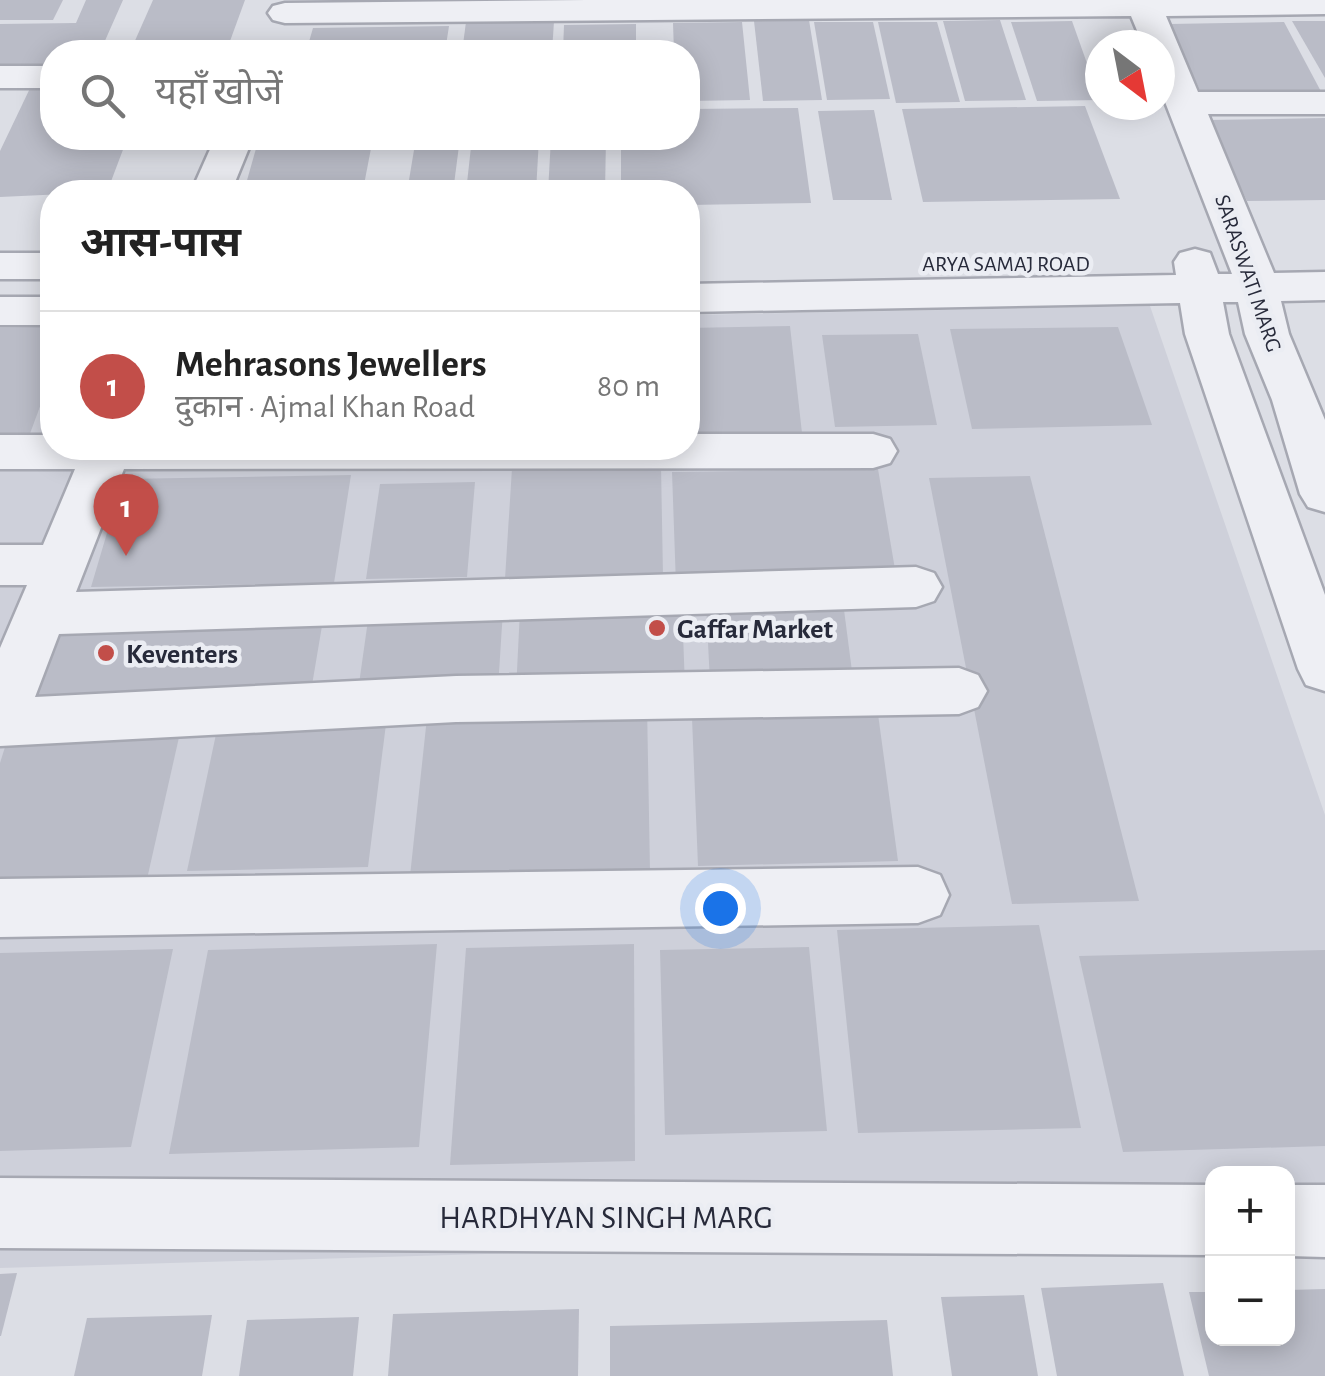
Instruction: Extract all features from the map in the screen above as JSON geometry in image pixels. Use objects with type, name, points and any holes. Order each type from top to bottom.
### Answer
[{"type":"street","points":[[283,18],[1142,2],[1325,4]]},
{"type":"street","name":"SARASWATI MARG","points":[[1142,2],[1253,274],[1267,334],[1310,400],[1324,488]]},
{"type":"street","points":[[0,78],[40,78]]},
{"type":"street","points":[[1185,103],[1325,103]]},
{"type":"street","points":[[216,180],[229,150]]},
{"type":"street","points":[[700,297],[1253,274],[1325,262]]},
{"type":"street","name":"ARYA SAMAJ ROAD","points":[[700,264],[1198,274]]},
{"type":"street","points":[[0,266],[40,266]]},
{"type":"street","points":[[1198,274],[1208,334],[1325,670]]},
{"type":"street","points":[[1253,274],[1325,286]]},
{"type":"street","points":[[0,311],[40,311]]},
{"type":"street","points":[[0,452],[40,451]]},
{"type":"street","points":[[700,451],[873,451]]},
{"type":"street","points":[[102,460],[0,719],[456,699],[959,691]]},
{"type":"street","points":[[0,565],[62,565]]},
{"type":"street","points":[[43,614],[916,587]]},
{"type":"street","points":[[0,908],[918,895]]},
{"type":"street","name":"HARDHYAN SINGH MARG","points":[[0,1213],[1205,1220]]},
{"type":"street","points":[[1295,1220],[1325,1221]]},
{"type":"shaded area","name":"Gaffar Market","points":[[1150,306],[1325,815],[1325,1230],[1295,1231],[1295,1166],[1205,1166],[1205,1233],[0,1268],[0,318],[40,317],[40,460],[700,460],[700,315]]},
{"type":"building","points":[[0,0],[63,0],[53,20],[0,20]]},
{"type":"building","points":[[86,0],[123,0],[105,40],[40,40],[40,64],[0,64],[0,24],[76,23]]},
{"type":"building","points":[[153,0],[245,0],[230,40],[135,40]]},
{"type":"building","points":[[809,20],[822,100],[763,101],[754,21]]},
{"type":"building","points":[[1000,20],[1026,100],[965,101],[943,21]]},
{"type":"building","points":[[554,21],[553,40],[464,40],[466,22]]},
{"type":"building","points":[[1072,21],[1085,58],[1085,100],[1037,101],[1011,22]]},
{"type":"building","points":[[1292,21],[1325,21],[1325,78]]},
{"type":"building","points":[[742,22],[750,100],[700,101],[700,40],[674,40],[673,23]]},
{"type":"building","points":[[814,22],[873,22],[890,99],[827,100]]},
{"type":"building","points":[[878,22],[937,22],[960,102],[896,103]]},
{"type":"building","points":[[1284,22],[1325,99],[1205,101],[1169,24]]},
{"type":"building","points":[[636,24],[636,40],[563,40],[564,25]]},
{"type":"building","points":[[449,26],[447,40],[310,40],[313,28]]},
{"type":"building","points":[[33,82],[40,82],[40,150],[123,150],[112,180],[40,180],[40,195],[0,197],[0,151]]},
{"type":"building","points":[[1085,106],[1085,120],[1090,120],[1120,199],[923,202],[902,109]]},
{"type":"building","points":[[798,108],[811,203],[700,205],[700,180],[621,180],[621,150],[700,150],[700,109]]},
{"type":"building","points":[[874,110],[892,200],[833,200],[818,111]]},
{"type":"building","points":[[1325,118],[1325,200],[1247,201],[1209,120]]},
{"type":"building","points":[[256,150],[371,150],[365,180],[247,180]]},
{"type":"building","points":[[414,150],[458,150],[455,180],[409,180]]},
{"type":"building","points":[[471,150],[538,150],[537,180],[467,180]]},
{"type":"building","points":[[550,150],[606,150],[605,180],[549,180]]},
{"type":"building","points":[[790,326],[802,433],[700,435],[700,328]]},
{"type":"building","points":[[40,327],[40,406],[28,439],[0,439],[0,328]]},
{"type":"building","points":[[1118,327],[1152,425],[972,429],[950,329]]},
{"type":"building","points":[[918,334],[937,425],[835,427],[822,335]]},
{"type":"building","points":[[661,465],[663,576],[505,579],[512,468]]},
{"type":"building","points":[[878,469],[897,581],[676,585],[672,472]]},
{"type":"building","points":[[351,475],[334,583],[91,587],[123,479]]},
{"type":"building","points":[[1030,476],[1139,901],[1012,904],[929,478]]},
{"type":"building","points":[[475,482],[467,577],[366,579],[380,484]]},
{"type":"building","points":[[843,602],[853,679],[710,682],[706,604]]},
{"type":"building","points":[[682,607],[685,687],[516,691],[520,610]]},
{"type":"building","points":[[503,610],[498,688],[358,691],[369,613]]},
{"type":"building","points":[[324,614],[310,697],[35,703],[61,620]]},
{"type":"building","points":[[647,704],[650,871],[410,876],[428,708]]},
{"type":"building","points":[[878,714],[898,861],[698,866],[692,718]]},
{"type":"building","points":[[387,716],[368,867],[187,871],[219,720]]},
{"type":"building","points":[[182,724],[145,888],[0,891],[0,763],[11,728]]},
{"type":"building","points":[[1039,925],[1081,1128],[858,1133],[837,930]]},
{"type":"building","points":[[437,944],[419,1147],[169,1154],[208,950]]},
{"type":"building","points":[[634,944],[635,1161],[450,1165],[466,948]]},
{"type":"building","points":[[809,947],[827,1131],[665,1135],[660,950]]},
{"type":"building","points":[[173,949],[131,1147],[0,1151],[0,953]]},
{"type":"building","points":[[1325,950],[1325,1146],[1123,1152],[1079,956]]},
{"type":"building","points":[[17,1273],[1,1336],[0,1336],[0,1274]]},
{"type":"building","points":[[1163,1283],[1184,1376],[1057,1376],[1041,1288]]},
{"type":"building","points":[[1325,1289],[1325,1376],[1209,1376],[1189,1292],[1205,1292],[1205,1346],[1295,1346],[1295,1290]]},
{"type":"building","points":[[1024,1295],[1038,1376],[952,1376],[941,1297]]},
{"type":"building","points":[[579,1309],[578,1376],[388,1376],[393,1314]]},
{"type":"building","points":[[212,1315],[202,1376],[74,1376],[87,1318]]},
{"type":"building","points":[[359,1317],[353,1376],[239,1376],[247,1320]]},
{"type":"building","points":[[887,1320],[893,1376],[610,1376],[610,1326]]},
{"type":"place","name":"Mehrasons Jewellers","points":[[126,556]]},
{"type":"place","name":"Gaffar Market","points":[[657,628]]},
{"type":"place","name":"Keventers","points":[[106,653]]}]
